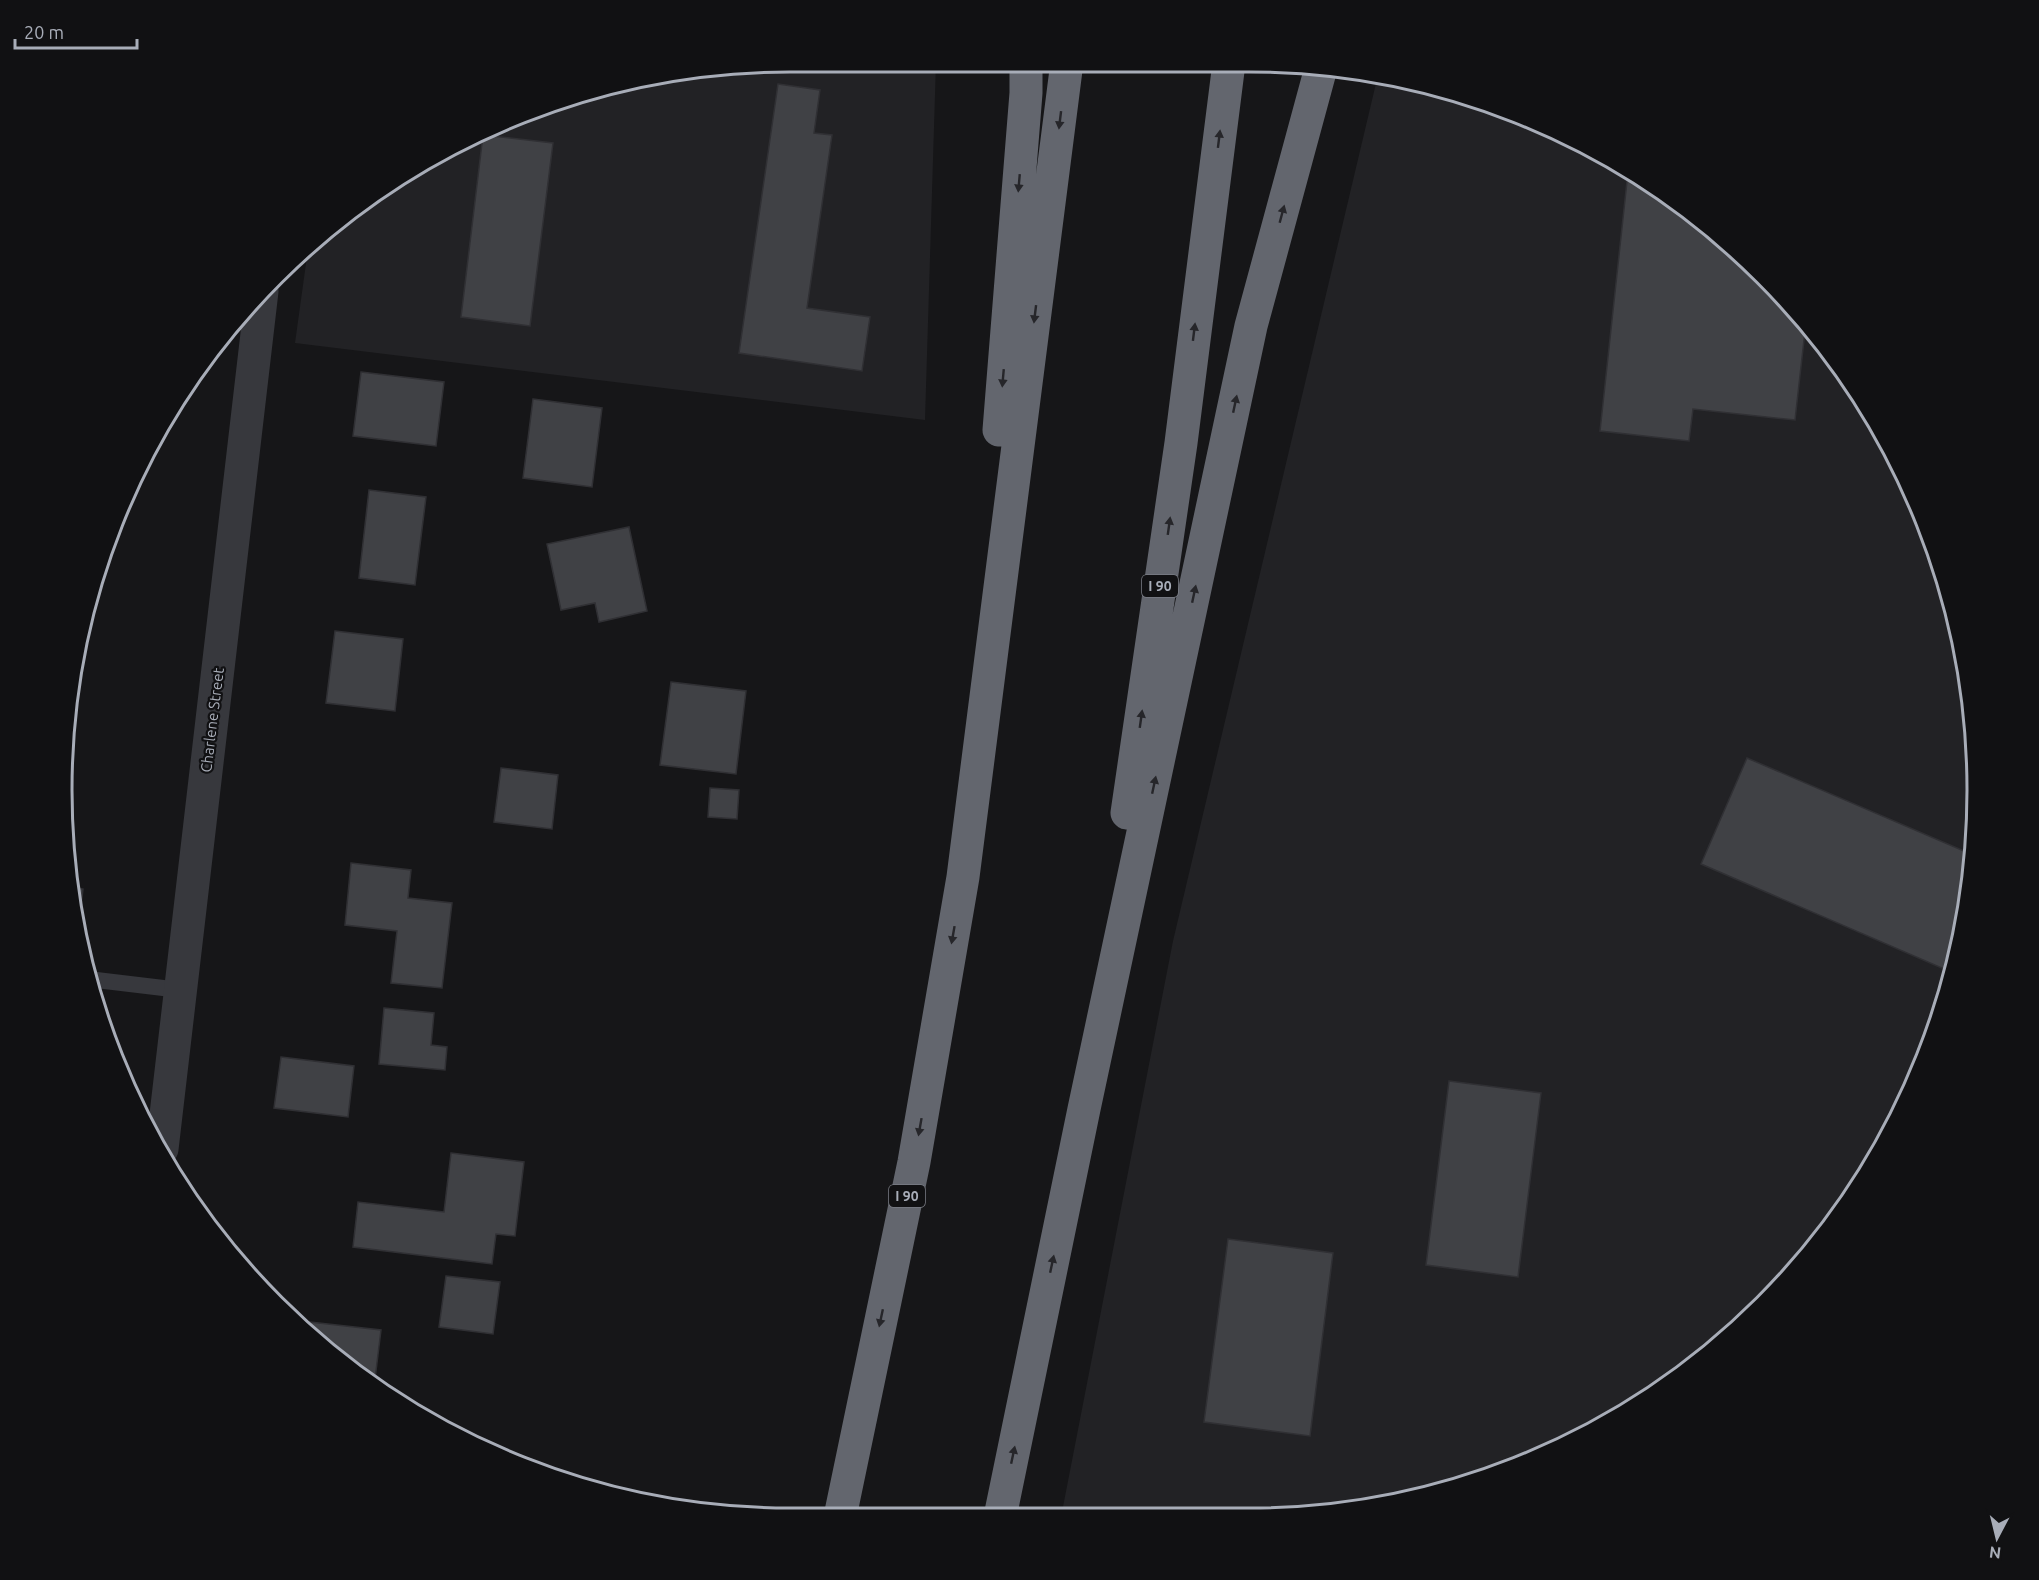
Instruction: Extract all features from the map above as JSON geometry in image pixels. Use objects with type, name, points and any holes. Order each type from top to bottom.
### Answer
[{"type":"highway","points":[[963,877],[1026,72]]},
{"type":"highway","name":"I 90","points":[[842,1508],[914,1162],[963,877],[1066,72]]},
{"type":"highway","name":"I 90","points":[[1002,1508],[1084,1109],[1180,442],[1228,72]]},
{"type":"highway","points":[[1084,1109],[1251,326],[1319,76]]},
{"type":"street","name":"Charlene Street","points":[[163,1140],[260,306]]},
{"type":"lane","points":[[98,981],[180,990]]},
{"type":"shaded area","points":[[790,72],[936,72],[925,420],[295,343],[307,260],[353,220],[391,193],[472,146],[515,127],[604,96],[696,78]]},
{"type":"shaded area","points":[[1376,84],[1435,96],[1480,110],[1567,146],[1608,168],[1686,220],[1757,282],[1789,317],[1819,353],[1871,431],[1893,472],[1929,559],[1943,604],[1961,696],[1967,790],[1965,837],[1961,884],[1943,976],[1929,1021],[1893,1108],[1871,1149],[1819,1227],[1757,1298],[1686,1360],[1608,1412],[1567,1434],[1480,1470],[1435,1484],[1343,1502],[1249,1508],[1063,1508],[1173,941]]},
{"type":"building","points":[[778,84],[820,90],[814,133],[832,135],[807,308],[870,317],[862,371],[739,353]]},
{"type":"building","points":[[494,136],[553,143],[530,326],[461,317],[482,141]]},
{"type":"building","points":[[1627,180],[1686,220],[1722,250],[1757,282],[1804,336],[1795,420],[1693,409],[1689,441],[1600,431]]},
{"type":"building","points":[[361,372],[444,382],[436,446],[353,436]]},
{"type":"building","points":[[533,399],[602,408],[592,487],[523,478]]},
{"type":"building","points":[[369,490],[426,497],[415,585],[359,578]]},
{"type":"building","points":[[629,527],[647,611],[599,622],[595,603],[561,610],[547,544]]},
{"type":"building","points":[[335,631],[403,639],[395,711],[326,703]]},
{"type":"building","points":[[671,682],[746,691],[736,774],[660,765]]},
{"type":"building","points":[[1747,758],[1964,851],[1961,884],[1944,969],[1701,864]]},
{"type":"building","points":[[501,768],[558,775],[552,829],[494,822]]},
{"type":"building","points":[[710,788],[739,790],[737,819],[708,817]]},
{"type":"building","points":[[351,863],[411,870],[408,898],[452,903],[442,988],[391,983],[397,931],[345,925]]},
{"type":"building","points":[[79,888],[83,889],[81,903]]},
{"type":"building","points":[[384,1008],[434,1013],[431,1045],[447,1047],[445,1070],[379,1064]]},
{"type":"building","points":[[281,1057],[354,1066],[348,1117],[274,1108]]},
{"type":"building","points":[[1449,1081],[1541,1093],[1518,1277],[1426,1265]]},
{"type":"building","points":[[451,1153],[524,1162],[515,1236],[496,1234],[492,1264],[353,1247],[358,1202],[444,1212]]},
{"type":"building","points":[[1228,1239],[1333,1253],[1310,1436],[1204,1422]]},
{"type":"building","points":[[446,1276],[500,1282],[493,1334],[439,1327]]},
{"type":"building","points":[[308,1322],[381,1330],[375,1376]]}]
